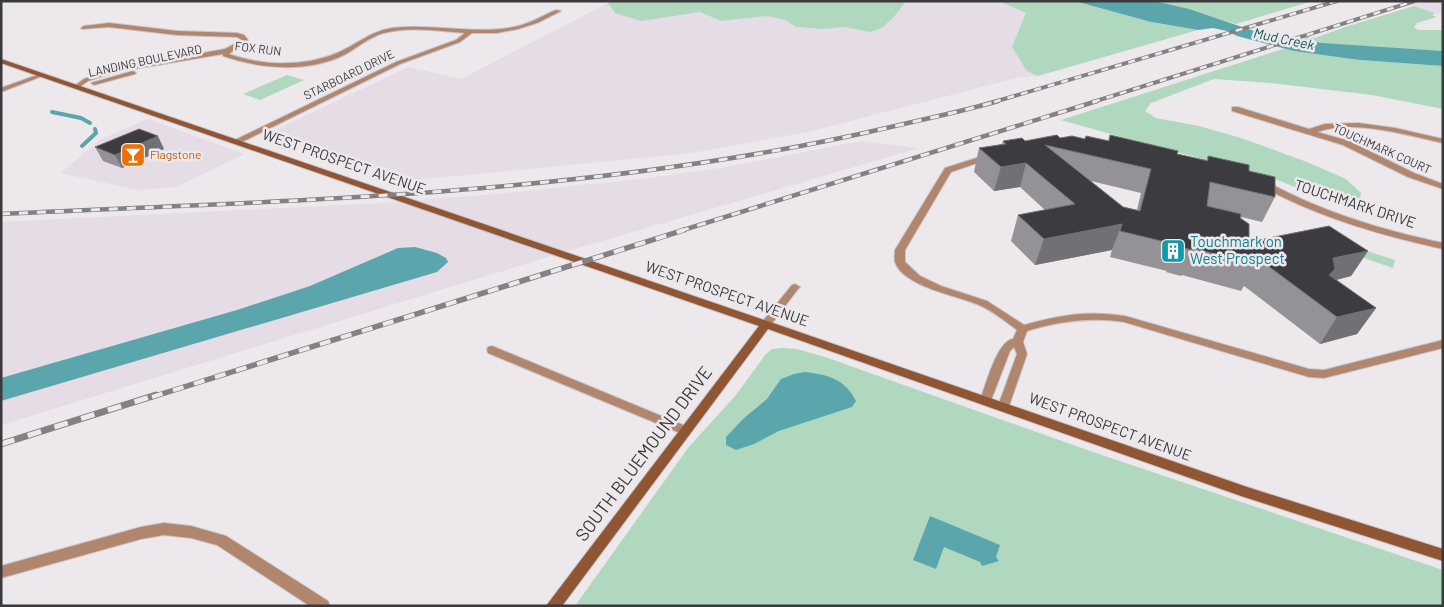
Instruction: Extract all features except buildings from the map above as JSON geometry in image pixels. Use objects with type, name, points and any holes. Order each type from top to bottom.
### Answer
[{"type":"main road","name":"WEST PROSPECT AVENUE","points":[[1,61],[1004,406],[1296,510],[1443,555]]},
{"type":"main road","name":"SOUTH BLUEMOUND DRIVE","points":[[552,606],[766,324]]},
{"type":"street","name":"FOX RUN","points":[[226,53],[250,62],[301,63],[334,56],[371,36],[388,30],[471,31],[511,29],[558,11]]},
{"type":"street","name":"FOX RUN","points":[[84,28],[109,25],[177,33],[236,35],[245,38],[226,53]]},
{"type":"street","name":"STARBOARD DRIVE","points":[[238,142],[398,63],[458,41],[471,31]]},
{"type":"street","name":"LANDING BOULEVARD","points":[[76,87],[122,75],[188,64],[226,53]]},
{"type":"street","points":[[1,90],[42,75]]},
{"type":"street","name":"TOUCHMARK COURT","points":[[1235,109],[1312,131],[1346,143],[1411,175],[1443,187]]},
{"type":"street","name":"TOUCHMARK COURT","points":[[1312,131],[1324,126],[1348,125],[1443,141]]},
{"type":"street","points":[[998,153],[948,170],[899,254],[900,262],[913,277],[924,283],[986,305],[1023,329],[1079,315],[1101,315],[1125,319],[1309,373],[1324,374],[1443,344]]},
{"type":"street","name":"TOUCHMARK DRIVE","points":[[1256,181],[1289,199],[1312,208],[1386,232],[1443,246]]},
{"type":"street","points":[[766,324],[795,287]]},
{"type":"street","points":[[986,400],[1006,349],[1012,343],[1017,342],[1023,329]]},
{"type":"street","points":[[1004,406],[1022,354],[1017,342]]},
{"type":"street","points":[[492,350],[684,430]]},
{"type":"street","points":[[1,572],[141,532],[164,529],[191,532],[221,540],[323,606]]},
{"type":"shaded area","points":[[906,1],[999,1],[1026,13],[1027,71],[1038,76],[1020,77],[808,132],[692,153],[415,180],[266,134],[409,67],[461,79],[608,3],[615,13],[684,14],[700,12],[721,21],[767,16],[785,20],[796,27],[822,29],[844,27],[870,32],[882,28],[894,17]]},
{"type":"shaded area","points":[[1424,1],[1443,1],[1443,15],[1411,5]]},
{"type":"shaded area","points":[[148,119],[244,154],[176,187],[137,190],[61,173],[101,139]]},
{"type":"shaded area","points":[[861,141],[919,148],[561,253],[1,425],[1,222],[382,203],[497,194],[641,179],[727,167]]},
{"type":"green space","points":[[609,1],[906,1],[894,17],[882,28],[870,32],[844,27],[822,29],[796,27],[785,20],[767,16],[721,21],[700,12],[641,21],[615,13],[608,3]]},
{"type":"green space","points":[[999,1],[1073,1],[1151,22],[1198,30],[1038,76],[1027,71],[1012,47],[1026,13]]},
{"type":"green space","points":[[1154,1],[1312,1],[1236,24]]},
{"type":"green space","points":[[1414,6],[1435,13],[1432,15],[1437,17],[1417,23],[1414,27],[1418,30],[1443,30],[1443,51],[1353,46],[1360,60],[1443,66],[1443,109],[1372,95],[1271,83],[1214,79],[1151,103],[1145,111],[1156,118],[1199,126],[1241,138],[1307,162],[1346,179],[1361,193],[1359,206],[1335,203],[1265,175],[1061,120],[1308,41],[1290,37],[1303,34],[1315,38]]},
{"type":"green space","points":[[287,75],[304,80],[260,100],[243,94]]},
{"type":"green space","points":[[1364,250],[1395,260],[1393,268],[1361,257]]},
{"type":"green space","points":[[772,349],[797,349],[825,357],[1090,451],[1443,570],[1443,606],[575,606],[688,448],[736,395],[765,355]]},
{"type":"water","name":"Mud Creek","points":[[1074,1],[1154,1],[1189,9],[1251,30],[1322,43],[1443,51],[1443,66],[1360,60],[1294,51],[1237,36],[1227,31],[1213,28],[1198,30],[1151,22]]},
{"type":"water","points":[[415,247],[437,253],[446,258],[448,262],[437,272],[1,401],[1,378],[237,310],[310,286],[398,248]]},
{"type":"water","points":[[805,372],[835,379],[847,388],[856,401],[852,407],[779,431],[754,444],[736,450],[726,445],[726,437],[743,419],[767,399],[781,379]]},
{"type":"water","points":[[930,516],[1000,545],[996,557],[999,561],[982,566],[980,562],[944,547],[936,569],[913,560]]},
{"type":"waterway","points":[[52,112],[81,118],[90,123]]},
{"type":"waterway","points":[[82,146],[96,133],[95,129]]},
{"type":"railway","points":[[994,102],[1337,1]]},
{"type":"railway","points":[[1093,102],[1415,1]]},
{"type":"railway","points":[[1,214],[338,198],[450,191],[562,180],[674,167],[785,149],[895,126],[998,101]]},
{"type":"railway","points":[[680,231],[1097,101]]},
{"type":"railway","points":[[152,397],[684,230]]},
{"type":"railway","points":[[1,444],[156,395]]},
{"type":"place","name":"Flagstone","points":[[133,155]]},
{"type":"place","name":"Touchmark on West Prospect","points":[[1173,251]]}]
